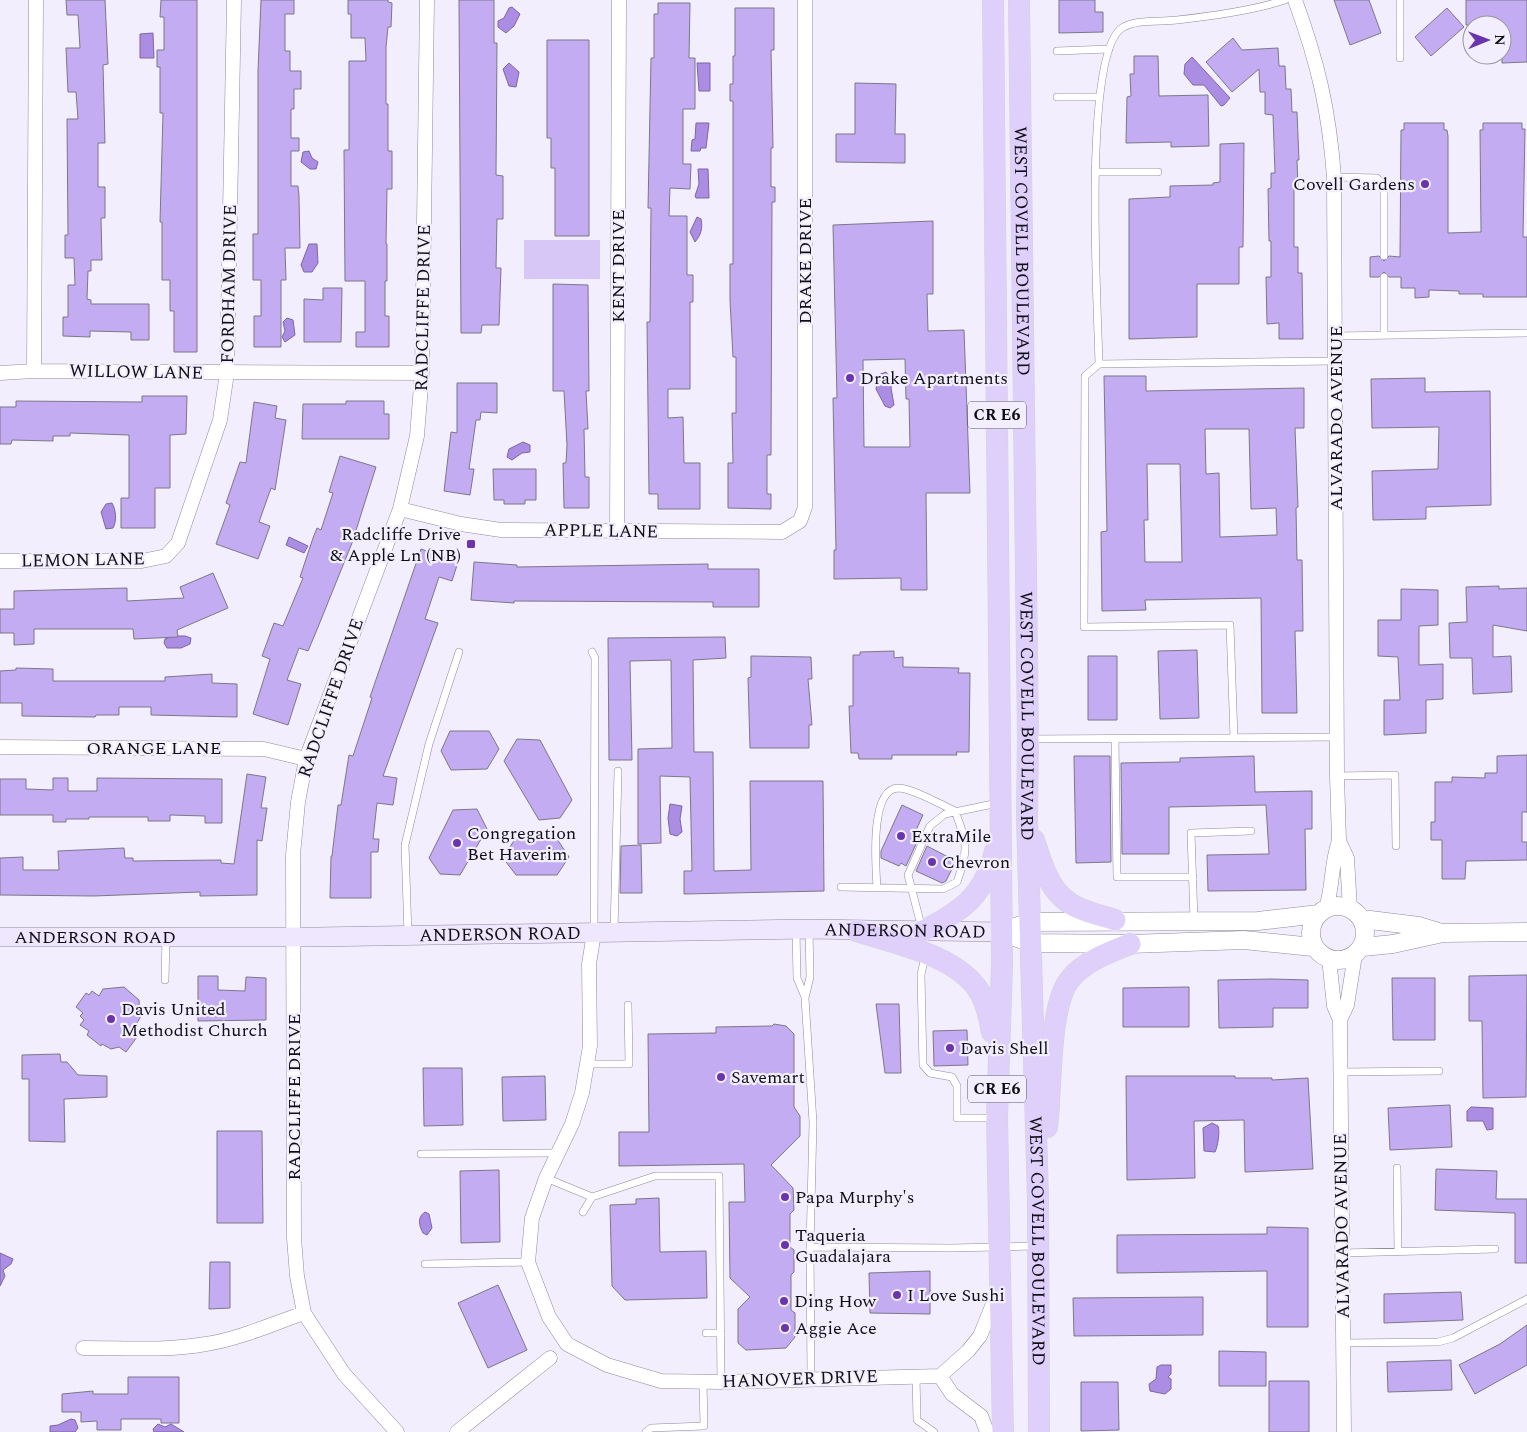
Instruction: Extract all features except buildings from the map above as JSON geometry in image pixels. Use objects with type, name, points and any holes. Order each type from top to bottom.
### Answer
[{"type":"main road","name":"WEST COVELL BOULEVARD","points":[[993,0],[1001,803],[1001,932],[997,1118],[1003,1432]]},
{"type":"main road","name":"WEST COVELL BOULEVARD","points":[[1019,0],[1028,739],[1027,818],[1038,1199],[1040,1432]]},
{"type":"main road","points":[[1027,818],[1044,868],[1058,895],[1082,910],[1115,920]]},
{"type":"main road","points":[[923,931],[953,916],[978,893],[993,861],[1001,829]]},
{"type":"main road","name":"ANDERSON ROAD","points":[[0,937],[408,936],[802,929],[1001,932]]},
{"type":"main road","points":[[857,931],[925,954],[960,970],[980,992],[986,1006],[998,1056]]},
{"type":"main road","points":[[1038,1199],[1048,1119],[1056,1020],[1061,994],[1071,977],[1092,961],[1130,944]]},
{"type":"street","points":[[34,371],[36,0]]},
{"type":"street","name":"FORDHAM DRIVE","points":[[166,556],[178,543],[220,420],[227,373],[234,0]]},
{"type":"street","name":"RADCLIFFE DRIVE","points":[[397,1432],[344,1374],[304,1313],[297,1276],[294,1238],[293,855],[298,802],[306,759],[400,509],[417,436],[422,373],[427,0]]},
{"type":"street","name":"KENT DRIVE","points":[[617,532],[619,0]]},
{"type":"street","name":"DRAKE DRIVE","points":[[800,521],[805,507],[805,0]]},
{"type":"street","name":"ALVARADO AVENUE","points":[[1295,0],[1323,90],[1331,136],[1334,177],[1337,776],[1339,842],[1333,858],[1331,888],[1323,912]]},
{"type":"street","name":"WILLOW LANE","points":[[0,373],[34,371],[422,373]]},
{"type":"street","name":"APPLE LANE","points":[[400,509],[461,524],[501,530],[782,532],[800,521]]},
{"type":"street","name":"LEMON LANE","points":[[0,561],[142,561],[166,556]]},
{"type":"street","name":"ORANGE LANE","points":[[0,747],[264,749],[306,759]]},
{"type":"street","name":"ALVARADO AVENUE","points":[[1339,842],[1347,858],[1356,914]]},
{"type":"street","points":[[1443,933],[1419,926],[1356,914],[1335,906],[1323,912],[1311,930],[1314,947],[1329,958],[1338,960],[1359,951],[1443,933],[1527,932]]},
{"type":"street","name":"ANDERSON ROAD","points":[[1001,932],[1030,922],[1115,920],[1258,921],[1323,912]]},
{"type":"street","points":[[1356,914],[1366,931],[1359,951]]},
{"type":"street","name":"ANDERSON ROAD","points":[[1001,932],[1031,943],[1130,944],[1244,940],[1314,947]]},
{"type":"street","points":[[528,1262],[532,1218],[546,1178],[574,1116],[582,1093],[588,1064],[590,1046],[589,964],[594,933]]},
{"type":"street","name":"ALVARADO AVENUE","points":[[1340,1020],[1347,1005],[1359,951]]},
{"type":"street","name":"ALVARADO AVENUE","points":[[1329,958],[1334,1006],[1340,1020],[1344,1432]]},
{"type":"street","name":"HANOVER DRIVE","points":[[528,1262],[549,1317],[567,1344],[607,1365],[661,1381],[721,1382],[811,1378],[940,1376]]},
{"type":"street","points":[[987,1432],[981,1416],[952,1394],[940,1376],[968,1351],[980,1336],[1000,1286]]},
{"type":"street","points":[[84,1348],[168,1348],[206,1344],[243,1335],[304,1313]]},
{"type":"street","points":[[457,1432],[550,1358]]},
{"type":"lane","points":[[1098,364],[1095,172],[1099,97],[1102,72],[1109,49],[1120,29],[1130,25],[1270,5],[1285,0]]},
{"type":"lane","points":[[1400,0],[1400,58]]},
{"type":"lane","points":[[1057,51],[1109,49]]},
{"type":"lane","points":[[1057,97],[1099,97]]},
{"type":"lane","points":[[1095,172],[1158,172]]},
{"type":"lane","points":[[1334,177],[1376,178],[1384,186],[1384,256]]},
{"type":"lane","points":[[1384,277],[1384,335]]},
{"type":"lane","points":[[1335,336],[1527,334]]},
{"type":"lane","points":[[1234,738],[1230,624],[1084,627],[1085,376],[1098,364],[1335,361]]},
{"type":"lane","points":[[408,936],[405,845],[429,744],[459,652]]},
{"type":"lane","points":[[592,652],[595,658],[594,933]]},
{"type":"lane","points":[[1028,739],[1337,737]]},
{"type":"lane","points":[[1116,739],[1117,876],[1192,877]]},
{"type":"lane","points":[[614,933],[618,771]]},
{"type":"lane","points":[[1337,776],[1395,775],[1396,846]]},
{"type":"lane","points":[[841,887],[877,888],[910,888],[943,889],[957,882],[966,858],[966,841],[956,811],[904,789],[892,789],[886,794],[876,826],[877,888]]},
{"type":"lane","points":[[923,931],[910,888],[908,871],[930,826],[938,818],[956,811],[1001,803]]},
{"type":"lane","points":[[1194,921],[1191,834],[1251,831]]},
{"type":"lane","points":[[802,929],[810,977],[805,998],[813,1122],[810,1247],[811,1378]]},
{"type":"lane","points":[[802,929],[797,978],[805,998]]},
{"type":"lane","points":[[165,980],[166,937]]},
{"type":"lane","points":[[925,954],[921,975],[924,1065],[930,1073],[952,1077],[957,1086],[957,1118],[997,1118]]},
{"type":"lane","points":[[588,1064],[629,1064],[628,1005]]},
{"type":"lane","points":[[1340,1072],[1439,1071]]},
{"type":"lane","points":[[421,1154],[558,1153]]},
{"type":"lane","points":[[1397,1168],[1398,1252]]},
{"type":"lane","points":[[583,1212],[592,1197],[655,1176],[719,1176],[721,1382]]},
{"type":"lane","points":[[546,1178],[592,1197]]},
{"type":"lane","points":[[810,1247],[1038,1246]]},
{"type":"lane","points":[[1343,1253],[1496,1249]]},
{"type":"lane","points":[[425,1264],[528,1262]]},
{"type":"lane","points":[[1344,1343],[1438,1342],[1453,1338],[1527,1298]]},
{"type":"lane","points":[[706,1333],[721,1333]]},
{"type":"lane","points":[[916,1376],[917,1420],[934,1432]]},
{"type":"lane","points":[[646,1432],[651,1428],[704,1426],[703,1382]]},
{"type":"shaded area","points":[[512,7],[520,14],[514,26],[506,33],[498,27],[498,21],[504,18],[509,8]]},
{"type":"shaded area","points":[[153,33],[154,58],[140,58],[140,34]]},
{"type":"shaded area","points":[[1192,57],[1230,98],[1224,105],[1221,106],[1204,85],[1193,85],[1184,74],[1185,64]]},
{"type":"shaded area","points":[[509,63],[519,72],[516,87],[509,86],[503,69]]},
{"type":"shaded area","points":[[697,63],[710,63],[710,91],[699,91]]},
{"type":"shaded area","points":[[696,123],[709,123],[706,148],[701,148],[700,151],[691,151],[692,140],[695,139]]},
{"type":"shaded area","points":[[309,151],[312,158],[318,162],[316,169],[310,169],[301,162],[303,152]]},
{"type":"shaded area","points":[[698,169],[708,169],[709,198],[696,198],[695,196],[699,184]]},
{"type":"shaded area","points":[[697,217],[701,219],[702,228],[695,242],[690,232]]},
{"type":"shaded area","points":[[524,240],[600,240],[600,279],[524,279]]},
{"type":"shaded area","points":[[309,244],[317,244],[318,263],[312,272],[304,272],[301,265]]},
{"type":"shaded area","points":[[287,318],[293,320],[295,335],[285,342],[282,337],[285,331],[283,322]]},
{"type":"shaded area","points":[[886,372],[893,381],[891,388],[894,405],[890,408],[885,406],[876,389],[878,375]]},
{"type":"shaded area","points":[[523,442],[530,445],[530,452],[522,453],[512,460],[507,457],[509,449]]},
{"type":"shaded area","points":[[112,503],[115,512],[115,522],[113,528],[106,529],[101,512],[106,504]]},
{"type":"shaded area","points":[[289,537],[308,546],[304,553],[286,545]]},
{"type":"shaded area","points":[[173,636],[191,638],[190,644],[181,648],[167,648],[164,643],[165,639]]},
{"type":"shaded area","points":[[670,804],[682,806],[680,819],[682,832],[677,836],[670,834],[668,818]]},
{"type":"shaded area","points":[[1471,1107],[1493,1108],[1493,1129],[1487,1130],[1483,1121],[1467,1121],[1467,1111]]},
{"type":"shaded area","points":[[1212,1123],[1219,1128],[1215,1152],[1204,1151],[1203,1128]]},
{"type":"shaded area","points":[[425,1212],[429,1214],[432,1228],[427,1235],[423,1233],[420,1227],[421,1216]]},
{"type":"shaded area","points":[[0,1253],[13,1259],[11,1264],[3,1270],[5,1276],[0,1286]]},
{"type":"shaded area","points":[[1171,1365],[1171,1374],[1168,1377],[1171,1379],[1171,1389],[1165,1394],[1150,1391],[1149,1384],[1156,1379],[1157,1367]]},
{"type":"shaded area","points":[[71,1419],[75,1420],[78,1428],[75,1432],[50,1432],[50,1426],[58,1425]]},
{"type":"shaded area","points":[[158,1424],[165,1427],[171,1424],[184,1432],[154,1432],[153,1429]]},
{"type":"place","name":"Covell Gardens","points":[[1425,184]]},
{"type":"place","name":"Drake Apartments","points":[[850,378]]},
{"type":"place","name":"Radcliffe Drive & Apple Ln (NB)","points":[[471,544]]},
{"type":"place","name":"ExtraMile","points":[[901,836]]},
{"type":"place","name":"Congregation Bet Haverim","points":[[457,843]]},
{"type":"place","name":"Chevron","points":[[932,862]]},
{"type":"place","name":"Davis United Methodist Church","points":[[111,1019]]},
{"type":"place","name":"Davis Shell","points":[[950,1048]]},
{"type":"place","name":"Savemart","points":[[721,1077]]},
{"type":"place","name":"Papa Murphy's","points":[[785,1197]]},
{"type":"place","name":"Taqueria Guadalajara","points":[[785,1245]]},
{"type":"place","name":"I Love Sushi","points":[[897,1295]]},
{"type":"place","name":"Ding How","points":[[784,1301]]},
{"type":"place","name":"Aggie Ace","points":[[785,1328]]}]
